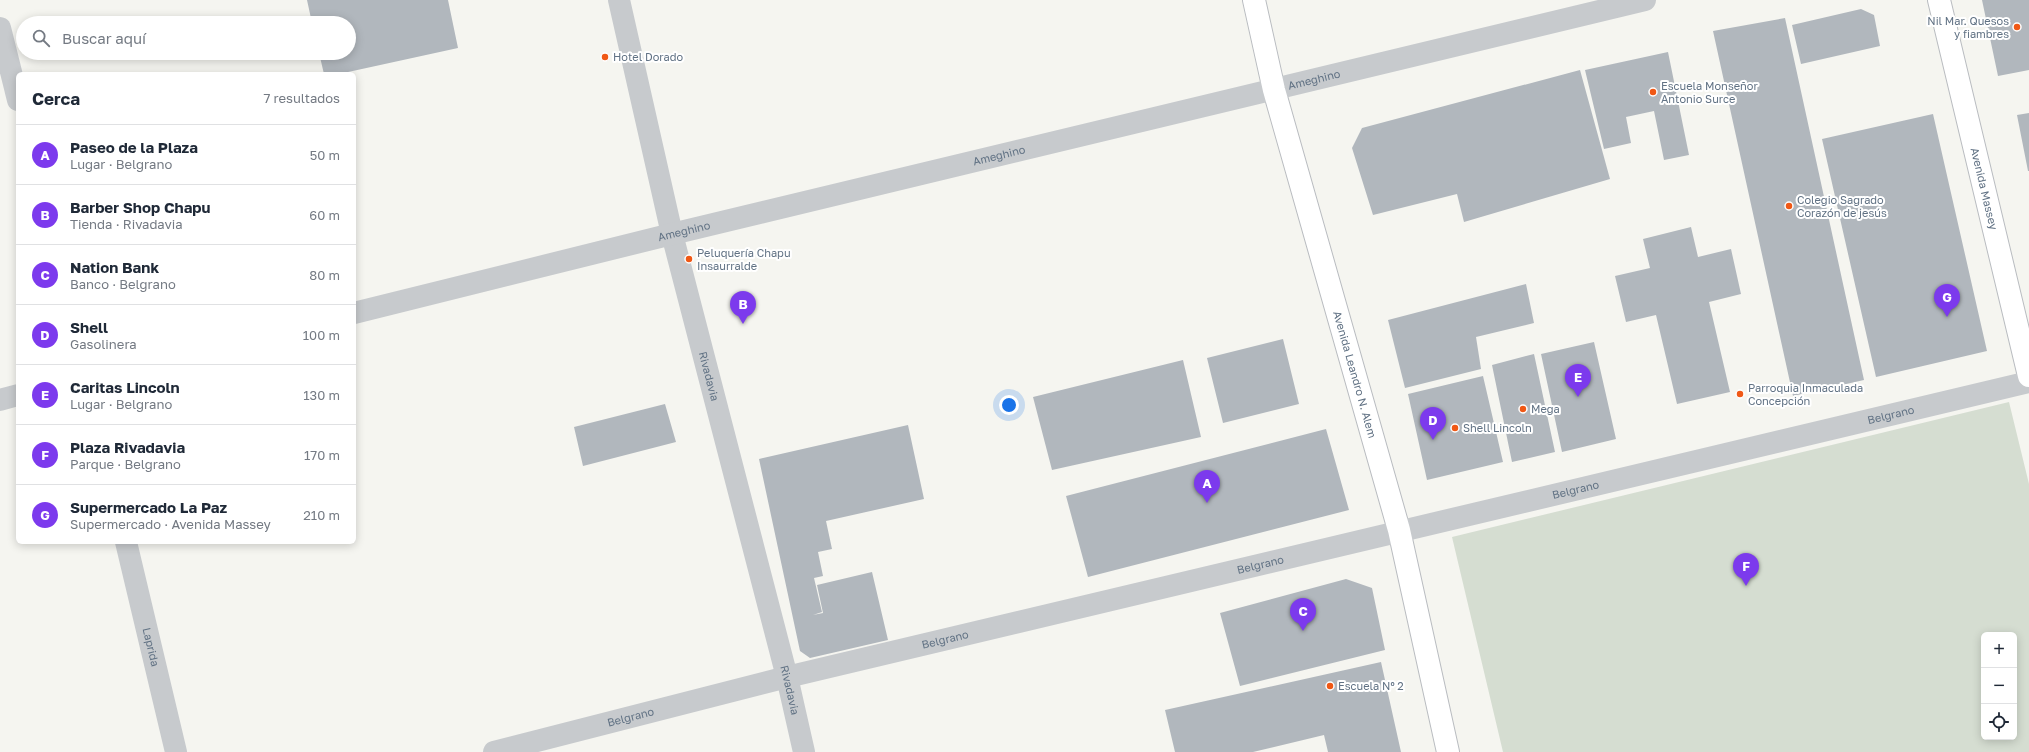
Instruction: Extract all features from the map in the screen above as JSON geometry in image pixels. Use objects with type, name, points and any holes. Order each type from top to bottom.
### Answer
[{"type":"main road","name":"Avenida Leandro N. Alem","points":[[1254,0],[1274,90],[1399,530],[1448,752]]},
{"type":"main road","name":"Avenida Massey","points":[[1939,0],[2029,376]]},
{"type":"street","name":"Rivadavia","points":[[619,0],[672,234],[787,678],[804,752]]},
{"type":"street","name":"Ameghino","points":[[356,313],[672,234],[1645,0]]},
{"type":"street","points":[[0,28],[16,92]]},
{"type":"street","name":"Belgrano","points":[[494,752],[787,678],[1399,530],[2029,382]]},
{"type":"street","points":[[0,400],[16,396]]},
{"type":"street","name":"Laprida","points":[[126,544],[176,752]]},
{"type":"shaded area","points":[[2009,402],[2029,484],[2029,752],[1503,752],[1452,537]]},
{"type":"building","points":[[307,0],[448,0],[458,48],[348,72],[324,72],[321,60],[356,60],[356,16],[310,16]]},
{"type":"building","points":[[1982,0],[2029,0],[2029,70],[1998,76]]},
{"type":"building","points":[[1861,9],[1874,15],[1880,46],[1801,64],[1792,25]]},
{"type":"building","name":"Colegio Sagrado Corazón de jesús","points":[[1785,18],[1864,380],[1793,396],[1713,31]]},
{"type":"building","points":[[1668,52],[1689,155],[1664,160],[1654,111],[1626,117],[1631,143],[1604,149],[1585,70]]},
{"type":"building","points":[[1580,70],[1610,179],[1464,222],[1457,194],[1373,215],[1352,148],[1362,128]]},
{"type":"building","points":[[2029,113],[2029,171],[2028,171],[2017,115]]},
{"type":"building","points":[[1933,114],[1987,351],[1876,377],[1822,139]]},
{"type":"building","points":[[1691,227],[1698,257],[1731,249],[1741,294],[1709,302],[1730,392],[1677,404],[1656,315],[1626,322],[1615,276],[1650,268],[1643,239]]},
{"type":"building","points":[[1526,284],[1534,323],[1476,337],[1481,369],[1405,388],[1388,320]]},
{"type":"building","points":[[1283,339],[1299,404],[1223,423],[1207,358]]},
{"type":"building","points":[[1594,342],[1616,439],[1562,452],[1541,354]]},
{"type":"building","name":"Mega","points":[[1534,354],[1555,452],[1512,462],[1492,365]]},
{"type":"building","points":[[1183,360],[1201,437],[1052,470],[1033,397]]},
{"type":"building","name":"Shell Lincoln","points":[[1483,376],[1503,462],[1427,480],[1408,394]]},
{"type":"building","points":[[665,404],[676,442],[583,466],[574,427]]},
{"type":"building","points":[[908,425],[924,499],[826,521],[832,549],[818,552],[823,576],[814,578],[822,612],[813,615],[823,613],[817,585],[872,572],[888,640],[810,658],[800,651],[759,459]]},
{"type":"building","points":[[1326,429],[1349,510],[1088,577],[1066,496]]},
{"type":"building","points":[[1346,579],[1372,588],[1385,650],[1240,686],[1220,613]]},
{"type":"building","name":"Escuela Nº 2","points":[[1381,662],[1401,752],[1328,752],[1324,735],[1253,752],[1175,752],[1165,710]]},
{"type":"place","name":"Nil Mar. Quesos y fiambres","points":[[2017,27]]},
{"type":"place","name":"Hotel Dorado","points":[[605,57]]},
{"type":"place","name":"Escuela Monseñor Antonio Surce","points":[[1653,92]]},
{"type":"place","name":"Colegio Sagrado Corazón de jesús","points":[[1789,206]]},
{"type":"place","name":"Peluquería Chapu Insaurralde","points":[[689,259]]},
{"type":"place","name":"Supermercado La Paz","points":[[1947,317]]},
{"type":"place","name":"Barber Shop Chapu","points":[[743,324]]},
{"type":"place","name":"Parroquia Inmaculada Concepción","points":[[1740,394]]},
{"type":"place","name":"Caritas Lincoln","points":[[1578,397]]},
{"type":"place","name":"Mega","points":[[1523,409]]},
{"type":"place","name":"Shell Lincoln","points":[[1455,428]]},
{"type":"place","name":"Shell","points":[[1433,440]]},
{"type":"place","name":"Paseo de la Plaza","points":[[1207,503]]},
{"type":"place","name":"Plaza Rivadavia","points":[[1746,586]]},
{"type":"place","name":"Nation Bank","points":[[1303,631]]},
{"type":"place","name":"Escuela Nº 2","points":[[1330,686]]}]
